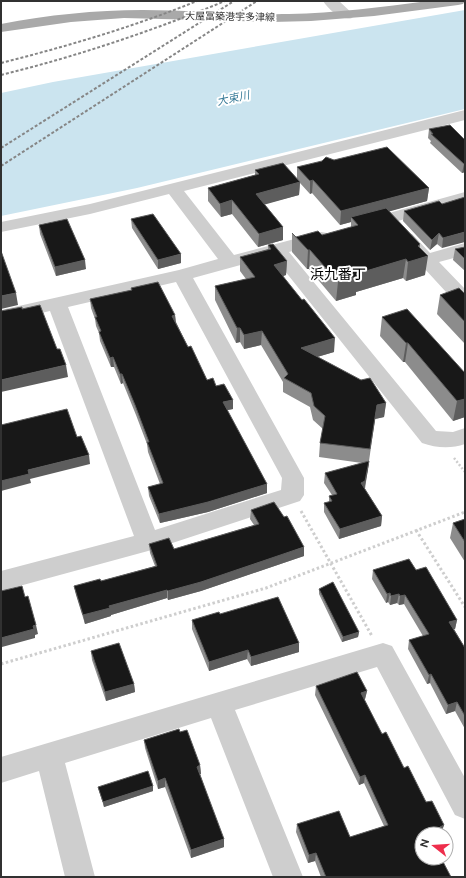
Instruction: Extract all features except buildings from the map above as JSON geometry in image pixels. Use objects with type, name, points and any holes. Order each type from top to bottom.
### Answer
[{"type":"main road","name":"大屋冨築港宇多津線","points":[[1,28],[55,19],[114,14],[290,18],[347,15],[388,12],[458,1]]},
{"type":"street","points":[[330,1],[347,15]]},
{"type":"street","points":[[1,226],[90,209],[465,115]]},
{"type":"street","points":[[173,188],[230,262]]},
{"type":"street","points":[[1,316],[182,275],[465,197]]},
{"type":"street","points":[[388,218],[465,301]]},
{"type":"street","points":[[277,249],[430,438],[454,440],[465,436]]},
{"type":"street","points":[[426,260],[465,249]]},
{"type":"street","points":[[1,581],[148,542],[292,495],[293,478],[182,275]]},
{"type":"street","points":[[57,303],[148,542]]},
{"type":"street","points":[[1,770],[383,654],[463,797]]},
{"type":"street","points":[[219,703],[288,877]]},
{"type":"street","points":[[49,755],[80,877]]},
{"type":"path","points":[[292,495],[376,641]]},
{"type":"path","points":[[1,664],[266,588],[465,512]]},
{"type":"path","points":[[416,530],[465,607]]},
{"type":"water","name":"大束川","points":[[465,10],[465,109],[137,188],[1,216],[1,93],[53,82]]},
{"type":"railway","points":[[1,63],[100,35],[197,1]]},
{"type":"railway","points":[[1,75],[58,60],[114,42],[170,23],[225,1]]},
{"type":"railway","points":[[1,148],[234,1]]},
{"type":"railway","points":[[1,166],[257,1]]},
{"type":"district","name":"浜九番丁","points":[[338,274]]}]
